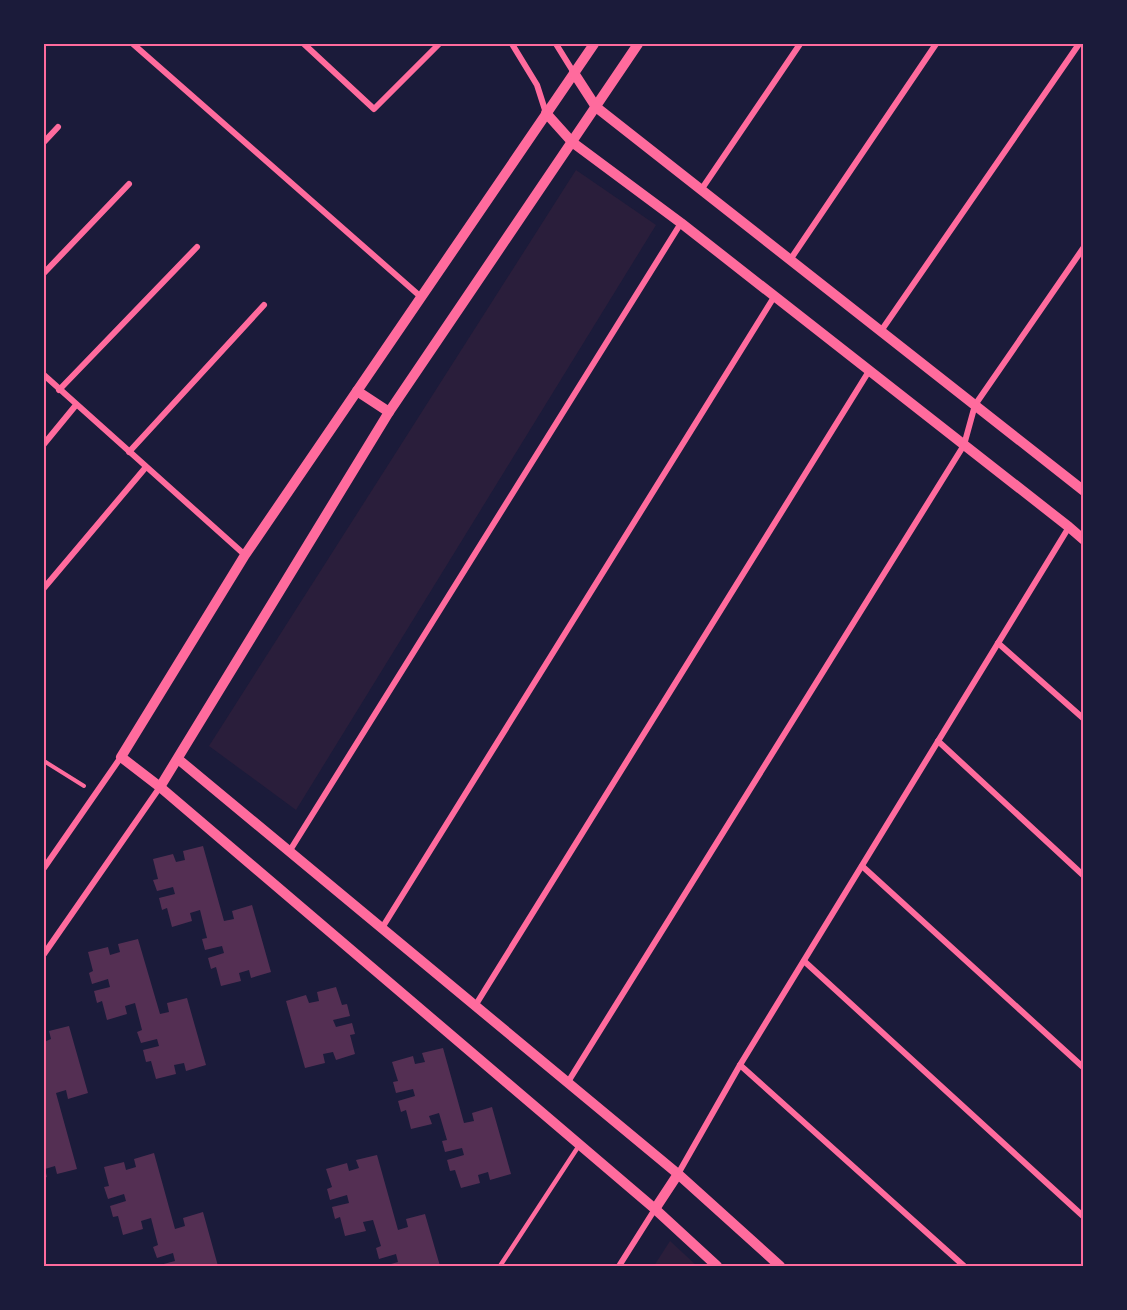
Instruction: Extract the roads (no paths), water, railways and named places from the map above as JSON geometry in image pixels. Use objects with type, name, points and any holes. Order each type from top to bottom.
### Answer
[{"type":"street","points":[[133,44],[421,297]]},
{"type":"street","points":[[304,44],[374,109],[439,44]]},
{"type":"street","points":[[512,44],[537,85],[546,113],[572,142],[681,223],[1083,540]]},
{"type":"street","points":[[556,44],[596,107],[1083,491]]},
{"type":"street","points":[[44,868],[121,757],[245,555],[594,44]]},
{"type":"street","points":[[44,954],[178,759],[389,412],[638,44]]},
{"type":"street","points":[[701,190],[800,44]]},
{"type":"street","points":[[790,260],[936,44]]},
{"type":"street","points":[[880,331],[1078,44]]},
{"type":"street","points":[[44,142],[58,127]]},
{"type":"street","points":[[44,273],[129,184]]},
{"type":"street","points":[[290,852],[681,223]]},
{"type":"street","points":[[59,390],[197,247]]},
{"type":"street","points":[[568,1082],[964,446],[975,405],[1083,247]]},
{"type":"street","points":[[382,928],[774,297]]},
{"type":"street","points":[[129,452],[264,305]]},
{"type":"street","points":[[475,1006],[869,371]]},
{"type":"street","points":[[44,375],[245,555]]},
{"type":"street","points":[[357,391],[389,412]]},
{"type":"street","points":[[44,444],[76,405]]},
{"type":"street","points":[[44,588],[146,467]]},
{"type":"street","points":[[619,1266],[678,1174],[740,1065],[1069,527]]},
{"type":"street","points":[[998,643],[1083,719]]},
{"type":"street","points":[[938,741],[1083,876]]},
{"type":"street","points":[[121,757],[160,787],[580,1144],[656,1209],[717,1266]]},
{"type":"street","points":[[178,759],[678,1174],[780,1266]]},
{"type":"street","points":[[862,866],[1083,1068]]},
{"type":"street","points":[[804,961],[1083,1217]]},
{"type":"street","points":[[740,1065],[964,1266]]},
{"type":"lane","points":[[500,1266],[580,1144]]}]
